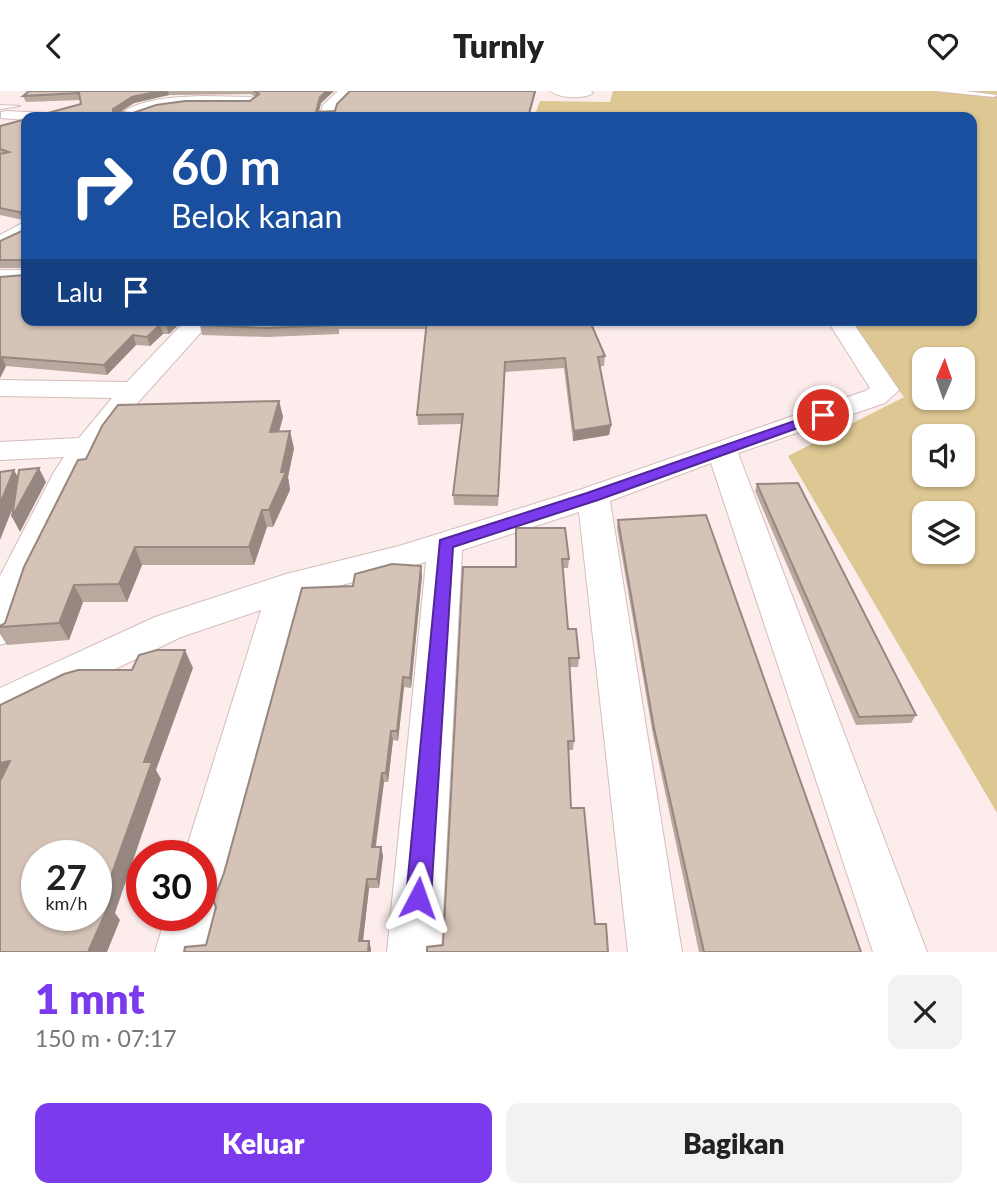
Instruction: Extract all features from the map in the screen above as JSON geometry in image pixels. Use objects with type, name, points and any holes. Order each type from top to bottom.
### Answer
[{"type":"street","points":[[6,111],[29,91]]},
{"type":"street","points":[[327,112],[346,91]]},
{"type":"street","points":[[424,91],[475,91]]},
{"type":"street","points":[[557,91],[586,93]]},
{"type":"street","points":[[134,112],[145,106],[174,102],[251,101]]},
{"type":"street","points":[[0,244],[21,220]]},
{"type":"street","points":[[0,277],[21,276]]},
{"type":"street","points":[[0,630],[14,584],[69,472],[135,390],[194,326]]},
{"type":"street","points":[[0,707],[169,627],[286,587],[445,544],[593,496],[875,397],[885,390],[843,326]]},
{"type":"street","points":[[0,388],[135,390]]},
{"type":"street","points":[[0,451],[88,447]]},
{"type":"street","points":[[721,449],[900,952]]},
{"type":"street","points":[[593,496],[655,952]]},
{"type":"street","points":[[414,952],[445,544]]},
{"type":"street","points":[[213,840],[286,587]]},
{"type":"street","points":[[182,952],[188,931]]},
{"type":"lane","points":[[939,91],[994,95]]},
{"type":"shaded area","points":[[613,91],[997,91],[997,813],[788,456],[904,397],[851,326],[977,326],[977,112],[536,112],[540,101],[610,102]]},
{"type":"building","points":[[29,91],[160,91],[132,97],[113,109],[113,112],[51,112],[81,104],[79,93],[23,96]]},
{"type":"building","points":[[254,91],[327,91],[320,97],[316,112],[136,112],[156,105],[185,101],[250,101],[259,94]]},
{"type":"building","points":[[350,91],[535,91],[529,112],[316,112],[335,111],[337,104]]},
{"type":"building","points":[[21,120],[21,212],[0,208],[0,154],[9,152],[0,149],[0,126]]},
{"type":"building","points":[[21,231],[21,260],[0,260],[0,241]]},
{"type":"building","points":[[21,275],[21,326],[159,326],[147,337],[133,335],[104,365],[2,357],[0,360],[0,277]]},
{"type":"building","points":[[222,326],[313,326],[265,328]]},
{"type":"building","points":[[426,326],[592,326],[605,356],[598,357],[611,425],[574,431],[565,358],[505,362],[498,496],[453,495],[463,414],[417,415]]},
{"type":"building","points":[[279,401],[270,432],[290,431],[281,472],[286,472],[269,510],[262,510],[249,547],[135,547],[119,584],[74,585],[59,623],[0,627],[5,623],[24,567],[78,460],[86,459],[102,426],[118,405]]},
{"type":"building","points":[[39,468],[12,517],[19,470]]},
{"type":"building","points":[[14,470],[0,504],[0,472]]},
{"type":"building","points":[[798,483],[916,715],[859,717],[757,484]]},
{"type":"building","points":[[706,515],[861,952],[704,952],[654,728],[618,520]]},
{"type":"building","points":[[516,528],[565,528],[569,559],[562,559],[568,629],[576,629],[579,658],[569,658],[574,741],[568,741],[571,808],[584,808],[595,924],[606,924],[608,952],[427,952],[427,947],[443,945],[463,567],[516,567]]},
{"type":"building","points":[[392,564],[421,566],[410,678],[403,677],[397,731],[391,731],[386,773],[382,773],[372,847],[381,847],[377,879],[367,879],[359,941],[369,941],[368,952],[184,952],[185,947],[206,945],[210,931],[217,931],[217,891],[302,588],[353,586],[355,574]]},
{"type":"building","points":[[157,650],[185,650],[144,762],[152,762],[112,873],[112,840],[21,840],[21,931],[97,931],[88,952],[0,952],[0,781],[10,761],[0,763],[0,705],[78,670],[132,670],[139,655]]},
{"type":"route","points":[[418,898],[445,544],[593,496],[823,415]]}]
